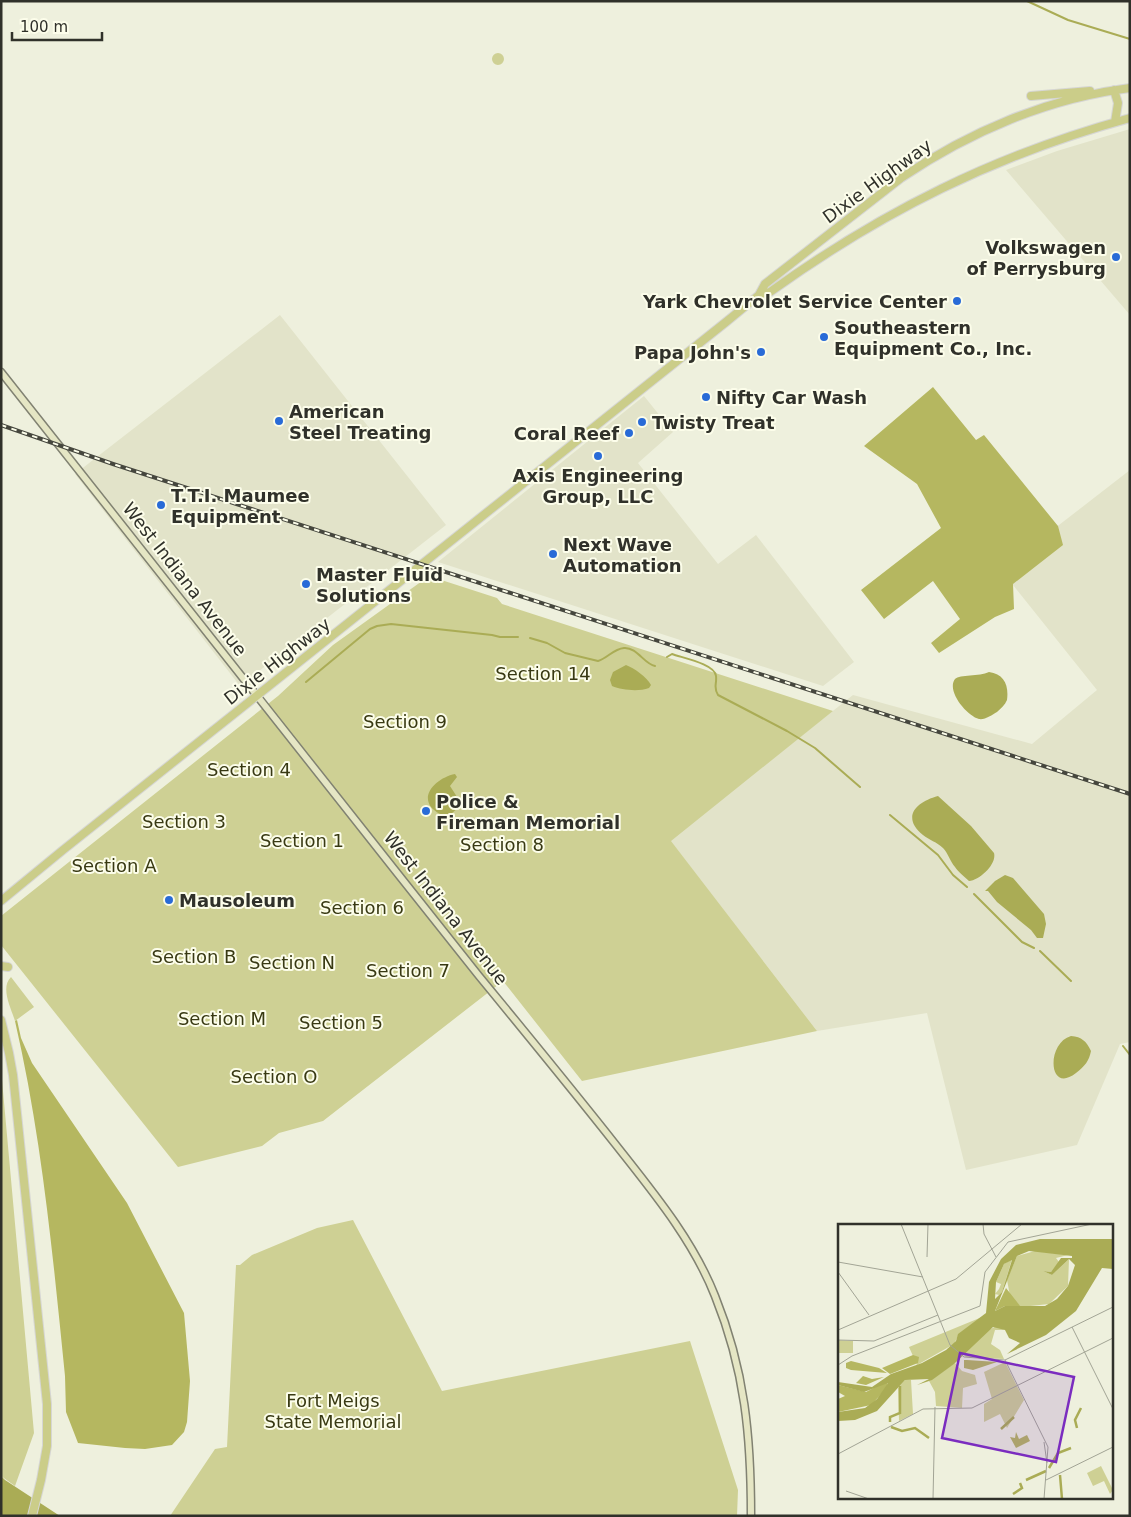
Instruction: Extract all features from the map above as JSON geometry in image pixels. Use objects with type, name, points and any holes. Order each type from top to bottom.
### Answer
[{"type":"main road","name":"Dixie Highway","points":[[1,901],[759,295],[765,284],[876,197],[924,163],[978,134],[1024,114],[1080,97],[1130,88]]},
{"type":"main road","points":[[1031,96],[1114,90],[1118,103],[1115,122]]},
{"type":"main road","name":"Dixie Highway","points":[[759,295],[770,292],[828,252],[890,214],[959,179],[1030,149],[1130,118]]},
{"type":"main road","name":"West Indiana Avenue","points":[[1,372],[649,1186],[689,1244],[716,1297],[729,1334],[740,1376],[748,1426],[751,1516]]},
{"type":"main road","points":[[1,1020],[13,1075],[47,1404],[47,1446],[42,1480],[32,1516]]},
{"type":"shaded area","points":[[1130,129],[1130,315],[1006,170],[1057,151]]},
{"type":"shaded area","points":[[280,315],[446,525],[240,686],[75,474]]},
{"type":"shaded area","points":[[933,387],[976,440],[984,435],[1058,526],[1063,545],[1013,584],[1014,609],[995,617],[939,653],[931,643],[960,619],[933,581],[884,619],[861,590],[941,528],[917,484],[864,446]]},
{"type":"shaded area","points":[[644,396],[673,432],[638,463],[718,564],[756,535],[854,662],[823,686],[438,562]]},
{"type":"shaded area","points":[[1130,470],[1130,1042],[1120,1044],[1077,1145],[966,1170],[927,1013],[817,1031],[670,840],[853,695],[1032,744],[1097,690],[1001,570]]},
{"type":"shaded area","points":[[626,665],[647,679],[651,685],[649,688],[630,690],[612,686],[610,680],[613,672]]},
{"type":"shaded area","points":[[989,672],[998,675],[1004,681],[1007,690],[1007,700],[997,712],[986,718],[979,719],[969,713],[959,702],[953,690],[953,684],[957,677]]},
{"type":"shaded area","points":[[455,774],[457,777],[450,786],[459,800],[459,807],[451,814],[440,814],[432,808],[429,802],[430,790],[441,780]]},
{"type":"shaded area","points":[[938,796],[971,826],[994,853],[993,862],[987,871],[978,878],[969,881],[953,865],[943,848],[923,835],[913,822],[912,816],[918,806]]},
{"type":"shaded area","points":[[1005,875],[1013,878],[1044,914],[1046,924],[1043,938],[1037,938],[1031,930],[997,902],[988,891],[985,891],[995,881]]},
{"type":"shaded area","points":[[17,1020],[21,1038],[32,1063],[127,1203],[184,1313],[190,1381],[187,1422],[184,1432],[172,1445],[145,1449],[78,1443],[66,1412],[65,1376],[46,1198],[33,1109],[15,1021]]},
{"type":"shaded area","points":[[1071,1036],[1078,1037],[1085,1042],[1091,1051],[1090,1055],[1086,1063],[1076,1073],[1067,1078],[1060,1077],[1056,1073],[1054,1057],[1057,1048]]},
{"type":"shaded area","points":[[1,1476],[5,1480],[60,1516],[1,1516]]},
{"type":"green space","points":[[496,53],[500,53],[504,59],[500,65],[496,65],[492,61],[492,57]]},
{"type":"green space","points":[[429,576],[497,598],[502,604],[833,711],[671,841],[817,1031],[582,1081],[503,981],[323,1121],[279,1133],[262,1146],[178,1167],[1,945],[1,916],[278,696],[333,645]]},
{"type":"green space","points":[[11,977],[34,1007],[15,1021],[6,992],[6,987]]},
{"type":"green space","points":[[1,1069],[34,1433],[15,1486],[1,1476]]},
{"type":"green space","name":"Fort Meigs State Memorial","points":[[353,1220],[442,1391],[690,1341],[738,1490],[737,1516],[170,1516],[215,1449],[227,1447],[236,1265],[240,1265],[252,1255],[317,1228]]},
{"type":"waterway","points":[[1027,1],[1068,20],[1130,39]]},
{"type":"waterway","points":[[306,682],[370,629],[377,626],[391,624],[500,637],[518,637]]},
{"type":"waterway","points":[[530,638],[547,643],[565,653],[598,661],[617,650],[629,648],[655,666]]},
{"type":"waterway","points":[[667,657],[672,654],[710,668],[716,676],[715,688],[718,695],[815,748],[860,787]]},
{"type":"waterway","points":[[890,815],[938,855],[953,875],[967,887]]},
{"type":"waterway","points":[[974,894],[1022,942],[1034,948]]},
{"type":"waterway","points":[[1040,951],[1071,981]]},
{"type":"waterway","points":[[1123,1046],[1130,1055]]},
{"type":"railway","points":[[1,425],[113,464],[1130,794]]},
{"type":"place","name":"Volkswagen of Perrysburg","points":[[1116,257]]},
{"type":"place","name":"Yark Chevrolet Service Center","points":[[957,301]]},
{"type":"place","name":"Southeastern Equipment Co., Inc.","points":[[824,337]]},
{"type":"place","name":"Papa John's","points":[[761,352]]},
{"type":"place","name":"Nifty Car Wash","points":[[706,397]]},
{"type":"place","name":"American Steel Treating","points":[[279,421]]},
{"type":"place","name":"Twisty Treat","points":[[642,422]]},
{"type":"place","name":"Coral Reef","points":[[629,433]]},
{"type":"place","name":"Axis Engineering Group, LLC","points":[[598,456]]},
{"type":"place","name":"T.T.I. Maumee Equipment","points":[[161,505]]},
{"type":"place","name":"Next Wave Automation","points":[[553,554]]},
{"type":"place","name":"Master Fluid Solutions","points":[[306,584]]},
{"type":"place","name":"Police & Fireman Memorial","points":[[426,811]]},
{"type":"place","name":"Mausoleum","points":[[169,900]]},
{"type":"park label","name":"Section 14","points":[[543,673]]},
{"type":"park label","name":"Section 9","points":[[405,721]]},
{"type":"park label","name":"Section 4","points":[[249,769]]},
{"type":"park label","name":"Section 3","points":[[184,821]]},
{"type":"park label","name":"Section 1","points":[[302,840]]},
{"type":"park label","name":"Section 8","points":[[502,844]]},
{"type":"park label","name":"Section A","points":[[114,865]]},
{"type":"park label","name":"Section 6","points":[[362,907]]},
{"type":"park label","name":"Section B","points":[[194,956]]},
{"type":"park label","name":"Section N","points":[[292,962]]},
{"type":"park label","name":"Section 7","points":[[408,970]]},
{"type":"park label","name":"Section M","points":[[222,1018]]},
{"type":"park label","name":"Section 5","points":[[341,1022]]},
{"type":"park label","name":"Section O","points":[[274,1076]]}]
